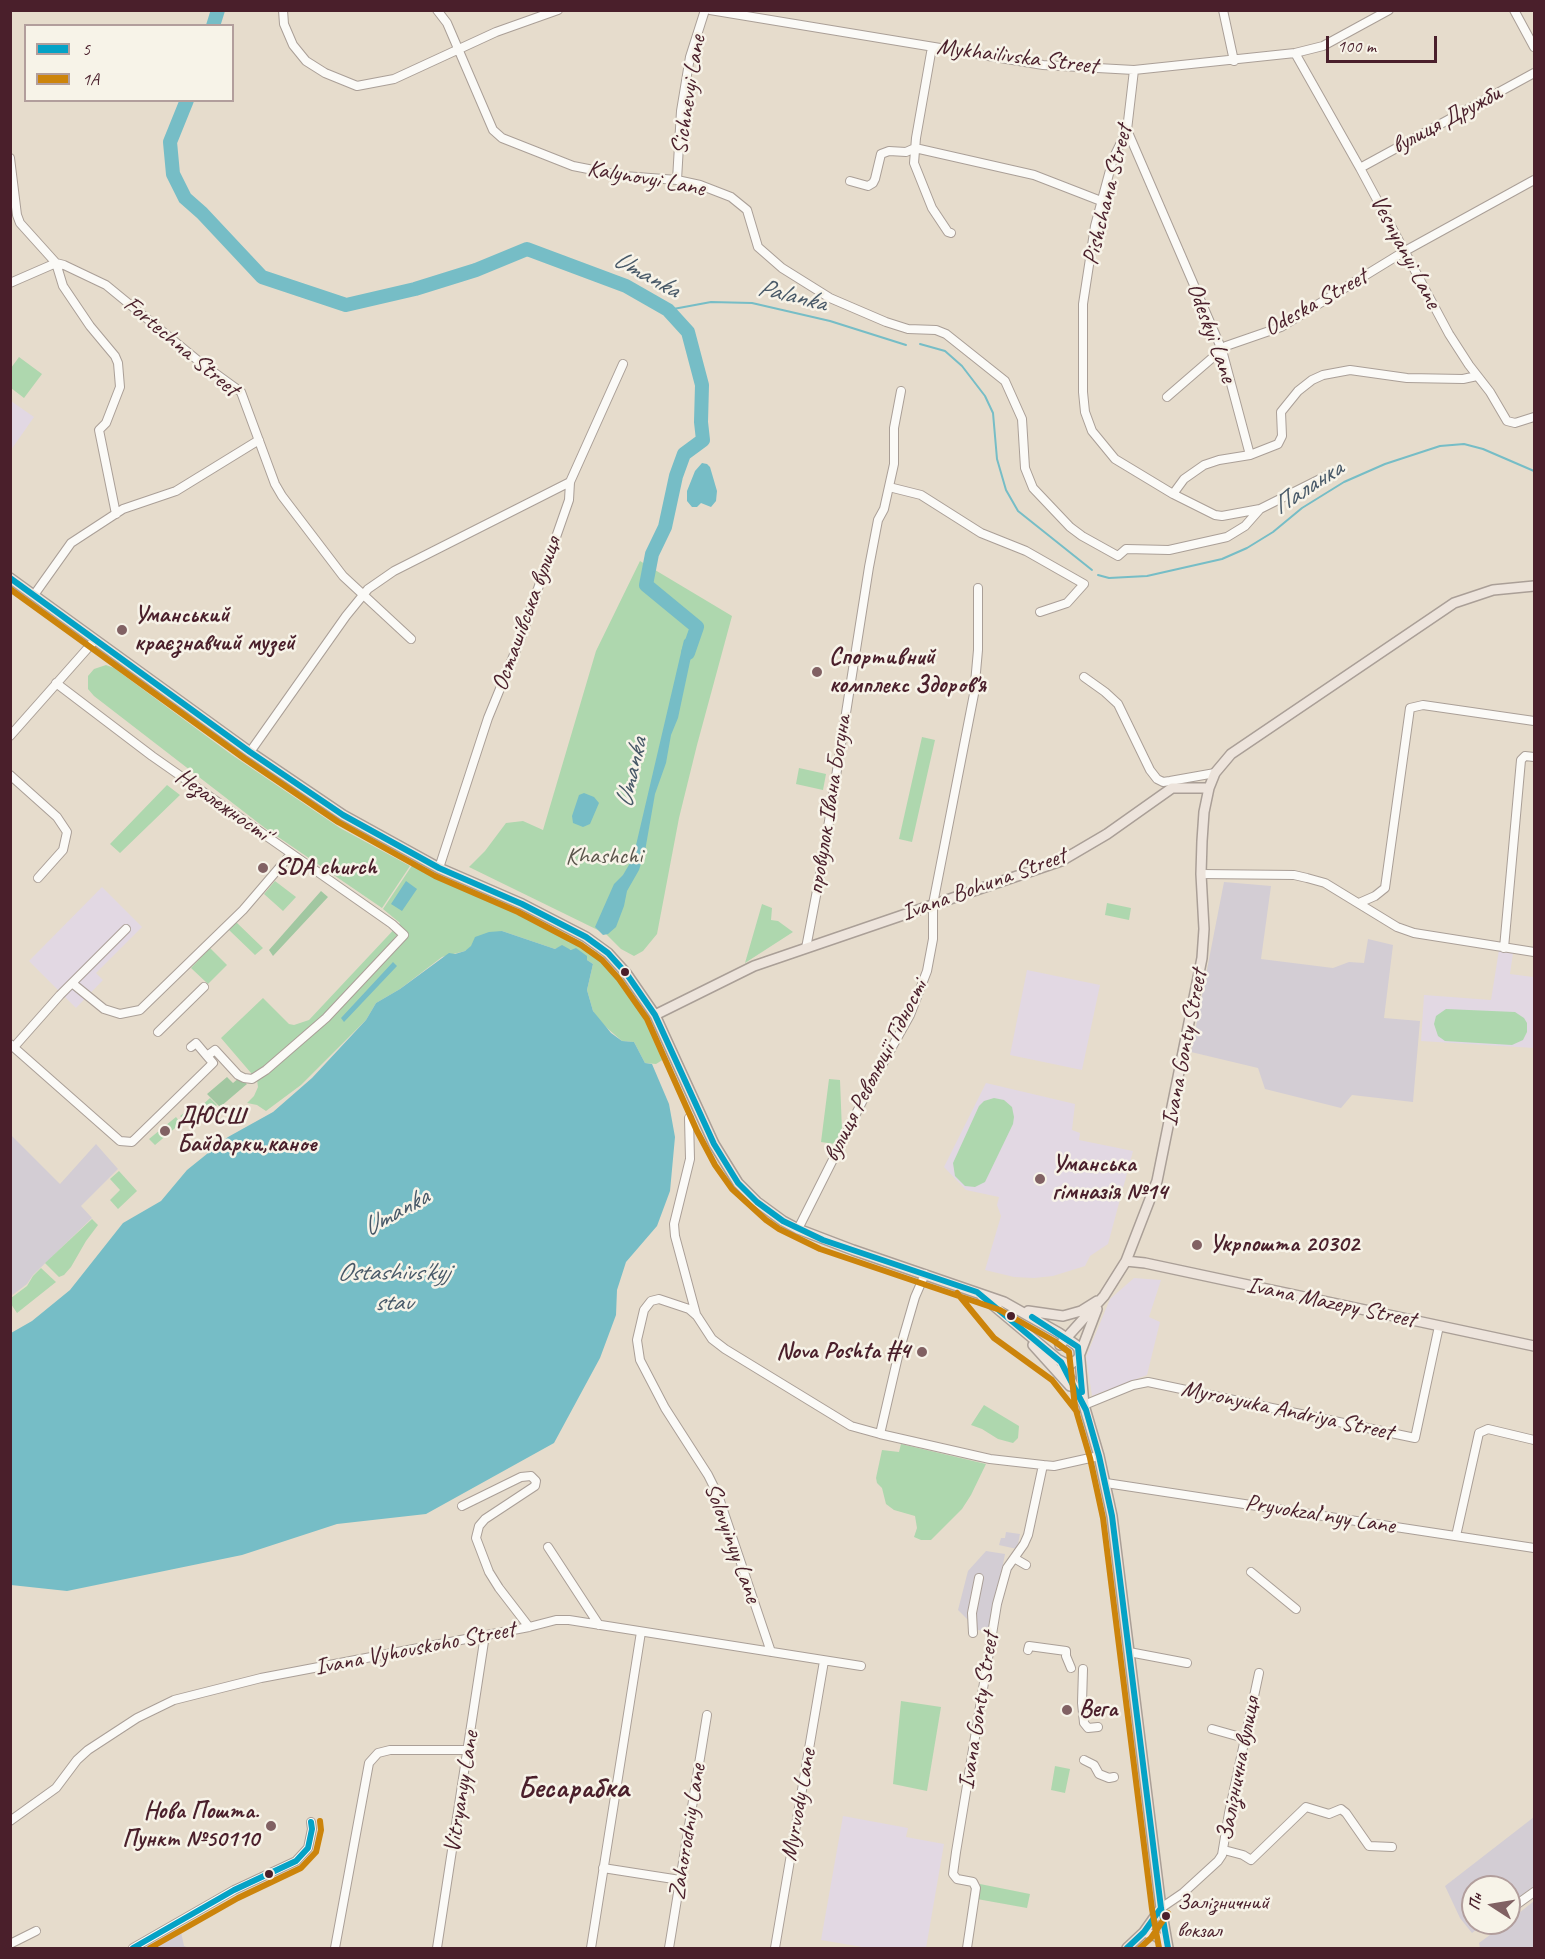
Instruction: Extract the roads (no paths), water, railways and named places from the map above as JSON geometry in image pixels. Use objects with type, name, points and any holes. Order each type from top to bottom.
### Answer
[{"type":"main road","points":[[10,578],[249,752],[342,815],[439,868],[522,904],[586,937],[608,954],[626,973],[655,1015],[705,1127],[731,1172],[757,1202],[798,1229],[1020,1309],[1079,1349],[1084,1405]]},
{"type":"main road","points":[[1209,788],[1215,773],[1231,754],[1454,603],[1493,590],[1534,586]]},
{"type":"main road","name":"Ivana Bohuna Street","points":[[655,1015],[754,966],[1060,861],[1107,834],[1172,788],[1209,788]]},
{"type":"main road","name":"Ivana Gonty Street","points":[[1067,1342],[1104,1296],[1126,1261],[1157,1181],[1195,1000],[1204,942],[1201,874],[1204,812],[1209,788]]},
{"type":"main road","name":"Ivana Mazepy Street","points":[[1126,1261],[1145,1263],[1534,1346]]},
{"type":"main road","points":[[977,1292],[1061,1362],[1072,1364],[1080,1356]]},
{"type":"main road","name":"Ivana Gonty Street","points":[[1020,1309],[1047,1316],[1063,1316],[1081,1311],[1104,1296]]},
{"type":"main road","name":"Ivana Gonty Street","points":[[1080,1356],[1087,1333],[1104,1296]]},
{"type":"main road","points":[[1017,1327],[1084,1405]]},
{"type":"main road","points":[[1067,1342],[1057,1354],[1084,1405],[1100,1456],[1112,1516],[1167,1948]]},
{"type":"main road","name":"Залізнична вулиця","points":[[1127,1948],[1144,1932],[1161,1908]]},
{"type":"main road","points":[[1144,1932],[1156,1936],[1167,1948]]},
{"type":"street","points":[[283,10],[284,24],[293,45],[306,60],[325,73],[357,86],[394,79],[496,32],[558,10]]},
{"type":"street","name":"Kalynovyi Lane","points":[[437,10],[447,23],[493,130],[502,138],[573,166],[601,173],[677,180],[700,185],[731,197],[747,210],[758,247],[764,255],[782,268],[830,298],[886,322],[908,329],[936,330],[946,334],[1005,381],[1022,419],[1025,468],[1033,488],[1082,536],[1118,555],[1126,549],[1169,550],[1219,539],[1239,531],[1260,509]]},
{"type":"street","name":"Sichnevyi Lane","points":[[677,180],[681,111],[688,68],[705,10]]},
{"type":"street","name":"Mykhailivska Street","points":[[710,10],[1043,65],[1134,69],[1234,61],[1295,53],[1323,46],[1389,10]]},
{"type":"street","points":[[1224,10],[1234,61]]},
{"type":"street","points":[[1514,10],[1534,47]]},
{"type":"street","points":[[932,46],[914,163],[932,208],[951,233]]},
{"type":"street","name":"Vesnyanyi Lane","points":[[1295,53],[1449,334],[1490,392],[1507,421],[1515,423],[1534,417]]},
{"type":"street","name":"Pishchana Street","points":[[1134,69],[1127,130],[1113,159],[1101,201],[1083,304],[1085,412],[1092,430],[1110,454],[1121,464],[1173,494],[1222,516],[1260,509]]},
{"type":"street","name":"вулиця Дружби","points":[[1360,168],[1534,73]]},
{"type":"street","name":"Odeskyi Lane","points":[[1127,130],[1221,350],[1250,455]]},
{"type":"street","points":[[850,181],[868,186],[875,179],[881,154],[889,151],[906,152],[915,148],[1034,175],[1101,201]]},
{"type":"street","name":"Fortechna Street","points":[[10,158],[20,223],[56,263],[106,285],[201,363],[241,392],[275,484],[282,496],[343,576],[411,639]]},
{"type":"street","name":"Odeska Street","points":[[1167,397],[1227,346],[1281,327],[1405,251],[1534,180]]},
{"type":"street","points":[[10,283],[56,263],[63,286],[90,326],[115,356],[118,363],[120,387],[106,423],[99,430],[116,514]]},
{"type":"street","name":"Осташівська вулиця","points":[[439,868],[488,718],[520,640],[569,500],[570,482],[623,364]]},
{"type":"street","points":[[1173,494],[1184,479],[1204,465],[1250,455],[1278,444],[1282,435],[1281,412],[1298,391],[1323,375],[1350,370],[1407,378],[1463,379],[1477,376]]},
{"type":"street","name":"провулок Івана Богуна","points":[[806,948],[823,859],[878,520],[884,509],[894,465],[894,428],[901,391]]},
{"type":"street","points":[[34,595],[71,543],[123,509],[176,491],[259,440]]},
{"type":"street","points":[[1260,509],[1338,470]]},
{"type":"street","points":[[249,752],[362,595],[394,571],[570,482]]},
{"type":"street","points":[[889,487],[921,495],[981,533],[1026,551],[1084,584],[1067,603],[1040,612]]},
{"type":"street","name":"вулиця Революції Гідності","points":[[798,1229],[921,991],[933,939],[933,904],[974,694],[978,650],[978,588]]},
{"type":"street","points":[[10,736],[95,640]]},
{"type":"street","points":[[1084,677],[1106,692],[1118,704],[1150,770],[1157,779],[1170,781],[1215,773]]},
{"type":"street","name":"Незалежності'","points":[[56,683],[152,756],[392,924],[404,935],[326,1018],[266,1070],[252,1079],[238,1075],[215,1050],[207,1056]]},
{"type":"street","points":[[1359,903],[1375,896],[1385,888],[1410,708],[1423,705],[1534,721]]},
{"type":"street","points":[[1504,948],[1521,760],[1525,756],[1534,757]]},
{"type":"street","points":[[10,775],[57,817],[67,831],[63,850],[38,878]]},
{"type":"street","points":[[72,983],[104,1009],[120,1014],[140,1010],[243,910],[291,854]]},
{"type":"street","points":[[1201,874],[1300,876],[1325,883],[1397,927],[1414,933],[1534,952]]},
{"type":"street","points":[[126,929],[12,1045],[120,1141],[132,1142],[213,1063],[196,1043],[191,1047]]},
{"type":"street","points":[[158,1032],[204,987]]},
{"type":"street","points":[[689,1118],[690,1159],[674,1224],[675,1236],[697,1316],[712,1339],[851,1426],[990,1459],[1054,1466],[1100,1456]]},
{"type":"street","points":[[879,1434],[898,1352],[921,1293],[925,1274]]},
{"type":"street","name":"Solovyinyy Lane","points":[[697,1316],[689,1309],[662,1299],[651,1301],[640,1320],[637,1350],[665,1408],[708,1475],[718,1495],[771,1652]]},
{"type":"street","name":"Myronyuka Andriya Street","points":[[1084,1405],[1133,1385],[1148,1382],[1415,1438],[1439,1326]]},
{"type":"street","points":[[1456,1536],[1479,1433],[1488,1429],[1534,1440]]},
{"type":"street","name":"Ivana Gonty Street","points":[[968,1948],[976,1888],[973,1882],[957,1879],[953,1874],[997,1604],[1003,1578],[1028,1535],[1043,1465]]},
{"type":"street","points":[[462,1506],[521,1477],[531,1476],[536,1481],[535,1486],[485,1519],[479,1526],[476,1538],[489,1572],[529,1627]]},
{"type":"street","name":"Pryvokzalʹnyy Lane","points":[[1106,1483],[1534,1548]]},
{"type":"street","points":[[548,1547],[599,1625]]},
{"type":"street","points":[[1014,1558],[1026,1565]]},
{"type":"street","points":[[1251,1572],[1296,1609]]},
{"type":"street","points":[[973,1633],[972,1613],[979,1578]]},
{"type":"street","name":"Ivana Vyhovskoho Street","points":[[10,1821],[56,1788],[77,1760],[97,1744],[137,1718],[174,1700],[261,1678],[556,1620],[569,1620],[861,1666]]},
{"type":"street","points":[[591,1948],[641,1632]]},
{"type":"street","name":"Vitryanyy Lane","points":[[437,1948],[485,1635]]},
{"type":"street","points":[[1028,1650],[1029,1646],[1066,1651],[1071,1668]]},
{"type":"street","points":[[1130,1652],[1187,1663]]},
{"type":"street","name":"Myrvody Lane","points":[[775,1948],[824,1661]]},
{"type":"street","points":[[1083,1669],[1084,1723],[1088,1728],[1098,1727]]},
{"type":"street","name":"Залізнична вулиця","points":[[1161,1908],[1218,1861],[1224,1850],[1244,1738],[1259,1673]]},
{"type":"street","name":"Zahorodniy Lane","points":[[669,1948],[707,1715]]},
{"type":"street","points":[[1212,1729],[1244,1738]]},
{"type":"street","points":[[335,1948],[369,1763],[378,1753],[390,1750],[467,1750]]},
{"type":"street","points":[[1084,1760],[1094,1765],[1099,1774],[1114,1778]]},
{"type":"street","points":[[1224,1850],[1243,1855],[1251,1860],[1306,1807],[1329,1814],[1341,1809],[1370,1846],[1392,1846]]},
{"type":"street","points":[[133,1948],[234,1890],[296,1861],[308,1848],[311,1822]]},
{"type":"street","points":[[603,1868],[680,1880]]},
{"type":"street","points":[[1521,1901],[1534,1892]]},
{"type":"street","points":[[10,1944],[36,1930]]},
{"type":"water","points":[[702,463],[710,467],[717,491],[716,501],[711,507],[701,503],[697,507],[692,507],[687,501],[687,491],[695,471]]},
{"type":"water","points":[[688,637],[695,638],[678,718],[655,794],[645,851],[639,870],[627,891],[616,927],[603,935],[595,927],[614,884],[623,875],[633,858],[683,644]]},
{"type":"water","points":[[584,793],[594,797],[599,803],[590,824],[583,827],[573,823],[572,816],[579,795]]},
{"type":"water","points":[[406,881],[417,889],[402,911],[391,904]]},
{"type":"water","name":"Ostashivs'kyj stav","points":[[502,931],[555,949],[562,945],[571,950],[576,948],[587,956],[587,960],[593,964],[587,990],[593,1011],[611,1033],[622,1041],[634,1042],[645,1063],[652,1064],[669,1104],[675,1137],[670,1191],[657,1226],[626,1262],[617,1290],[616,1315],[600,1358],[554,1443],[426,1514],[337,1524],[242,1555],[67,1591],[11,1585],[11,1333],[32,1321],[70,1290],[123,1223],[161,1201],[187,1170],[228,1137],[273,1112],[312,1078],[366,1020],[376,1003],[400,989],[449,953],[465,951],[471,946],[475,937],[489,932]]},
{"type":"water","points":[[393,962],[397,966],[344,1022],[341,1018]]},
{"type":"waterway","name":"Umanka","points":[[214,24],[218,10]]},
{"type":"waterway","name":"Umanka","points":[[186,102],[170,142],[173,174],[185,198],[262,277],[346,305],[415,289],[476,270],[527,249],[626,286],[668,310],[688,332],[702,385],[703,440],[684,454],[676,476],[665,527],[652,554],[646,585],[697,627],[688,653]]},
{"type":"waterway","name":"Palanka","points":[[668,310],[711,302],[752,303],[830,321],[906,345]]},
{"type":"waterway","name":"Паланка","points":[[920,344],[945,351],[962,366],[985,396],[993,413],[997,459],[1006,490],[1018,511],[1092,570]]},
{"type":"waterway","name":"Паланка","points":[[1098,575],[1109,578],[1147,576],[1222,559],[1247,548],[1273,532],[1302,508],[1344,482],[1385,464],[1440,446],[1464,444],[1483,449],[1534,471]]},
{"type":"place","name":"Уманський краєзнавчий музей","points":[[122,630]]},
{"type":"place","name":"Спортивний комплекс Здоров'я","points":[[817,672]]},
{"type":"place","name":"SDA church","points":[[263,868]]},
{"type":"place","name":"ДЮСШ Байдарки,каное","points":[[165,1131]]},
{"type":"place","name":"Уманська гімназія №14","points":[[1040,1179]]},
{"type":"place","name":"Укрпошта 20302","points":[[1197,1245]]},
{"type":"place","name":"Nova Poshta #4","points":[[922,1352]]},
{"type":"place","name":"Вега","points":[[1067,1710]]},
{"type":"place","name":"Нова Пошта. Пункт №50110","points":[[271,1826]]},
{"type":"place","name":"Залізничний вокзал","points":[[1166,1916]]},
{"type":"district","name":"Бесарабка","points":[[573,1789]]},
{"type":"park label","name":"Khashchi","points":[[604,857]]}]
